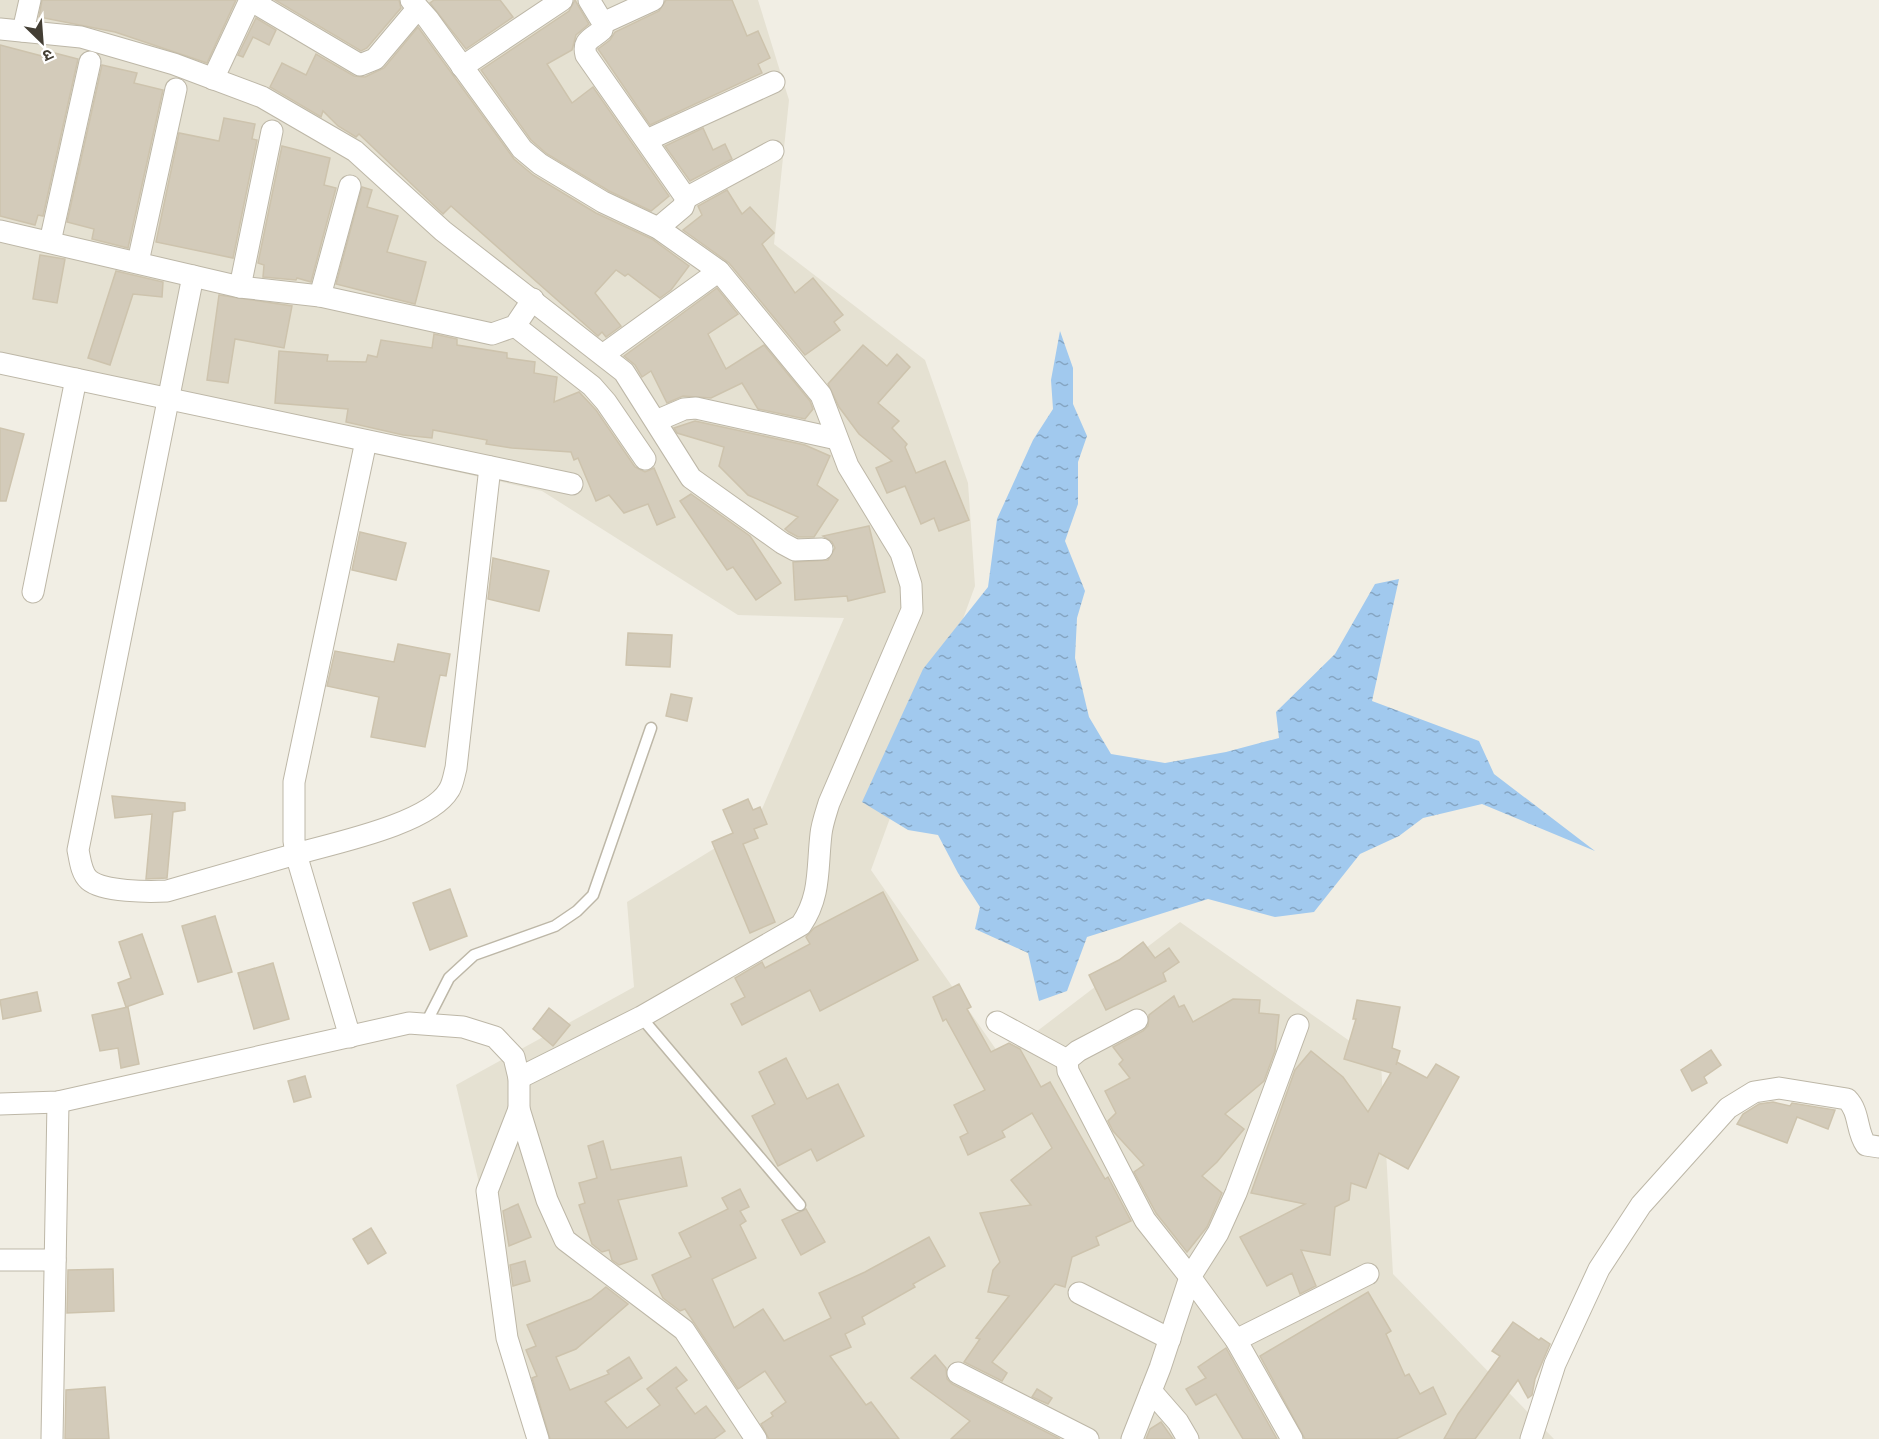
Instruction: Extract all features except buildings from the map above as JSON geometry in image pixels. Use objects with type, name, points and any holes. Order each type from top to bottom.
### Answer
[{"type":"street","points":[[23,31],[30,0]]},
{"type":"street","points":[[213,79],[250,0],[360,65],[375,59],[414,4],[522,149],[540,164],[603,202],[658,228],[719,272],[810,379],[824,401],[848,466],[901,553],[911,585],[912,610],[829,802],[821,832],[817,888],[812,909],[801,925],[641,1017],[519,1078]]},
{"type":"street","points":[[589,0],[603,23],[602,30],[586,41],[584,47],[586,55],[686,198]]},
{"type":"street","points":[[603,23],[653,0]]},
{"type":"street","points":[[462,67],[560,1]]},
{"type":"street","points":[[0,30],[81,37],[174,64],[262,97],[355,151],[443,231],[604,354],[624,372],[691,478],[782,543],[795,550],[822,549]]},
{"type":"street","points":[[50,242],[90,62]]},
{"type":"street","points":[[647,140],[774,82]]},
{"type":"street","points":[[138,262],[177,89]]},
{"type":"street","points":[[240,287],[272,131]]},
{"type":"street","points":[[658,228],[683,207],[686,198],[773,151]]},
{"type":"street","points":[[320,296],[350,186]]},
{"type":"street","points":[[0,231],[240,287],[320,296],[492,334],[515,326],[532,299]]},
{"type":"street","points":[[604,354],[719,272]]},
{"type":"street","points":[[193,276],[78,850],[81,867],[88,879],[99,885],[149,892],[167,891],[409,820],[436,805],[449,790],[456,768],[490,467]]},
{"type":"street","points":[[515,326],[592,386],[606,402],[645,459]]},
{"type":"street","points":[[0,363],[572,484]]},
{"type":"street","points":[[33,592],[76,379]]},
{"type":"street","points":[[656,421],[684,409],[696,408],[837,439]]},
{"type":"street","points":[[350,1037],[296,854],[294,782],[366,441]]},
{"type":"street","points":[[1067,1060],[1078,1051],[1137,1020]]},
{"type":"street","points":[[997,1022],[1067,1060]]},
{"type":"street","points":[[0,1104],[58,1102],[409,1023],[463,1027],[495,1037],[514,1057],[519,1078],[519,1109],[547,1200],[565,1240],[684,1330],[756,1439]]},
{"type":"street","points":[[1131,1439],[1170,1339],[1190,1277],[1218,1233],[1236,1194],[1298,1025]]},
{"type":"street","points":[[1067,1060],[1068,1071],[1145,1220],[1236,1340],[1292,1439]]},
{"type":"street","points":[[1531,1439],[1556,1364],[1599,1269],[1641,1205],[1728,1108],[1754,1092],[1779,1088],[1847,1099],[1856,1114],[1861,1138],[1866,1145],[1879,1147]]},
{"type":"street","points":[[52,1439],[58,1102]]},
{"type":"street","points":[[519,1109],[487,1191],[507,1338],[538,1439]]},
{"type":"street","points":[[0,1260],[55,1260]]},
{"type":"street","points":[[1236,1340],[1368,1274]]},
{"type":"street","points":[[1079,1293],[1170,1339]]},
{"type":"street","points":[[958,1373],[1088,1439]]},
{"type":"street","points":[[1151,1391],[1178,1422],[1188,1439]]},
{"type":"lane","points":[[425,1024],[449,978],[474,955],[555,926],[577,911],[593,895],[651,728]]},
{"type":"lane","points":[[641,1017],[800,1205]]},
{"type":"shaded area","points":[[0,0],[758,0],[789,100],[774,244],[925,360],[968,483],[975,586],[871,870],[1002,1058],[1180,922],[1381,1063],[1393,1274],[1554,1439],[539,1439],[456,1085],[634,987],[627,902],[756,823],[844,618],[738,615],[542,491],[0,370]]},
{"type":"water","points":[[1060,331],[1073,368],[1073,404],[1087,436],[1078,462],[1078,504],[1065,541],[1085,591],[1077,618],[1075,658],[1089,717],[1111,754],[1165,763],[1226,752],[1279,738],[1276,712],[1335,654],[1375,584],[1399,579],[1372,701],[1479,741],[1494,774],[1595,851],[1482,804],[1423,818],[1399,836],[1360,854],[1314,912],[1275,917],[1208,899],[1087,937],[1067,991],[1039,1001],[1028,953],[975,929],[980,907],[958,873],[938,835],[908,830],[862,802],[923,669],[988,587],[997,519],[1033,440],[1053,409],[1051,380]]}]
